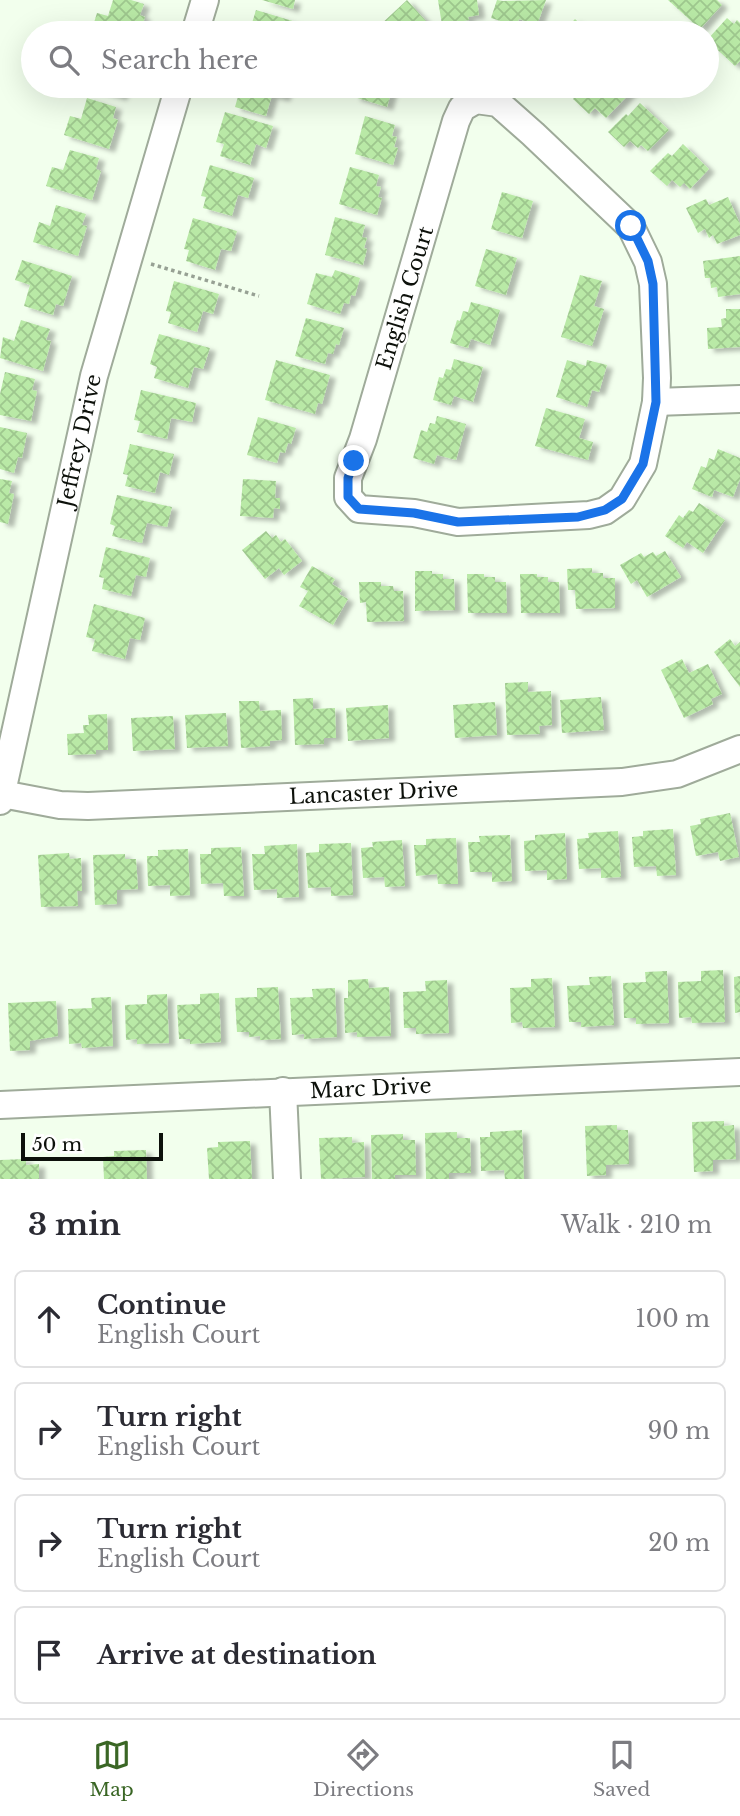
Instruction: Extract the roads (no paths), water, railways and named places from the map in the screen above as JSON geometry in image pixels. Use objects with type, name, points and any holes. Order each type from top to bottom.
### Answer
[{"type":"street","points":[[199,21],[205,0]]},
{"type":"street","name":"Jeffrey Drive","points":[[1,798],[94,376],[175,98]]},
{"type":"street","name":"English Court","points":[[476,100],[498,103],[631,226],[648,261],[653,284],[656,402],[643,464],[634,481],[622,499],[597,513],[578,517],[458,522],[414,513],[359,509],[348,497],[348,478],[363,439],[462,107],[476,100]]},
{"type":"street","points":[[656,402],[740,399]]},
{"type":"street","name":"Lancaster Drive","points":[[1,798],[88,806],[622,782],[677,774],[740,749]]},
{"type":"street","name":"Marc Drive","points":[[0,1105],[740,1072]]},
{"type":"street","points":[[283,1091],[287,1179]]}]
